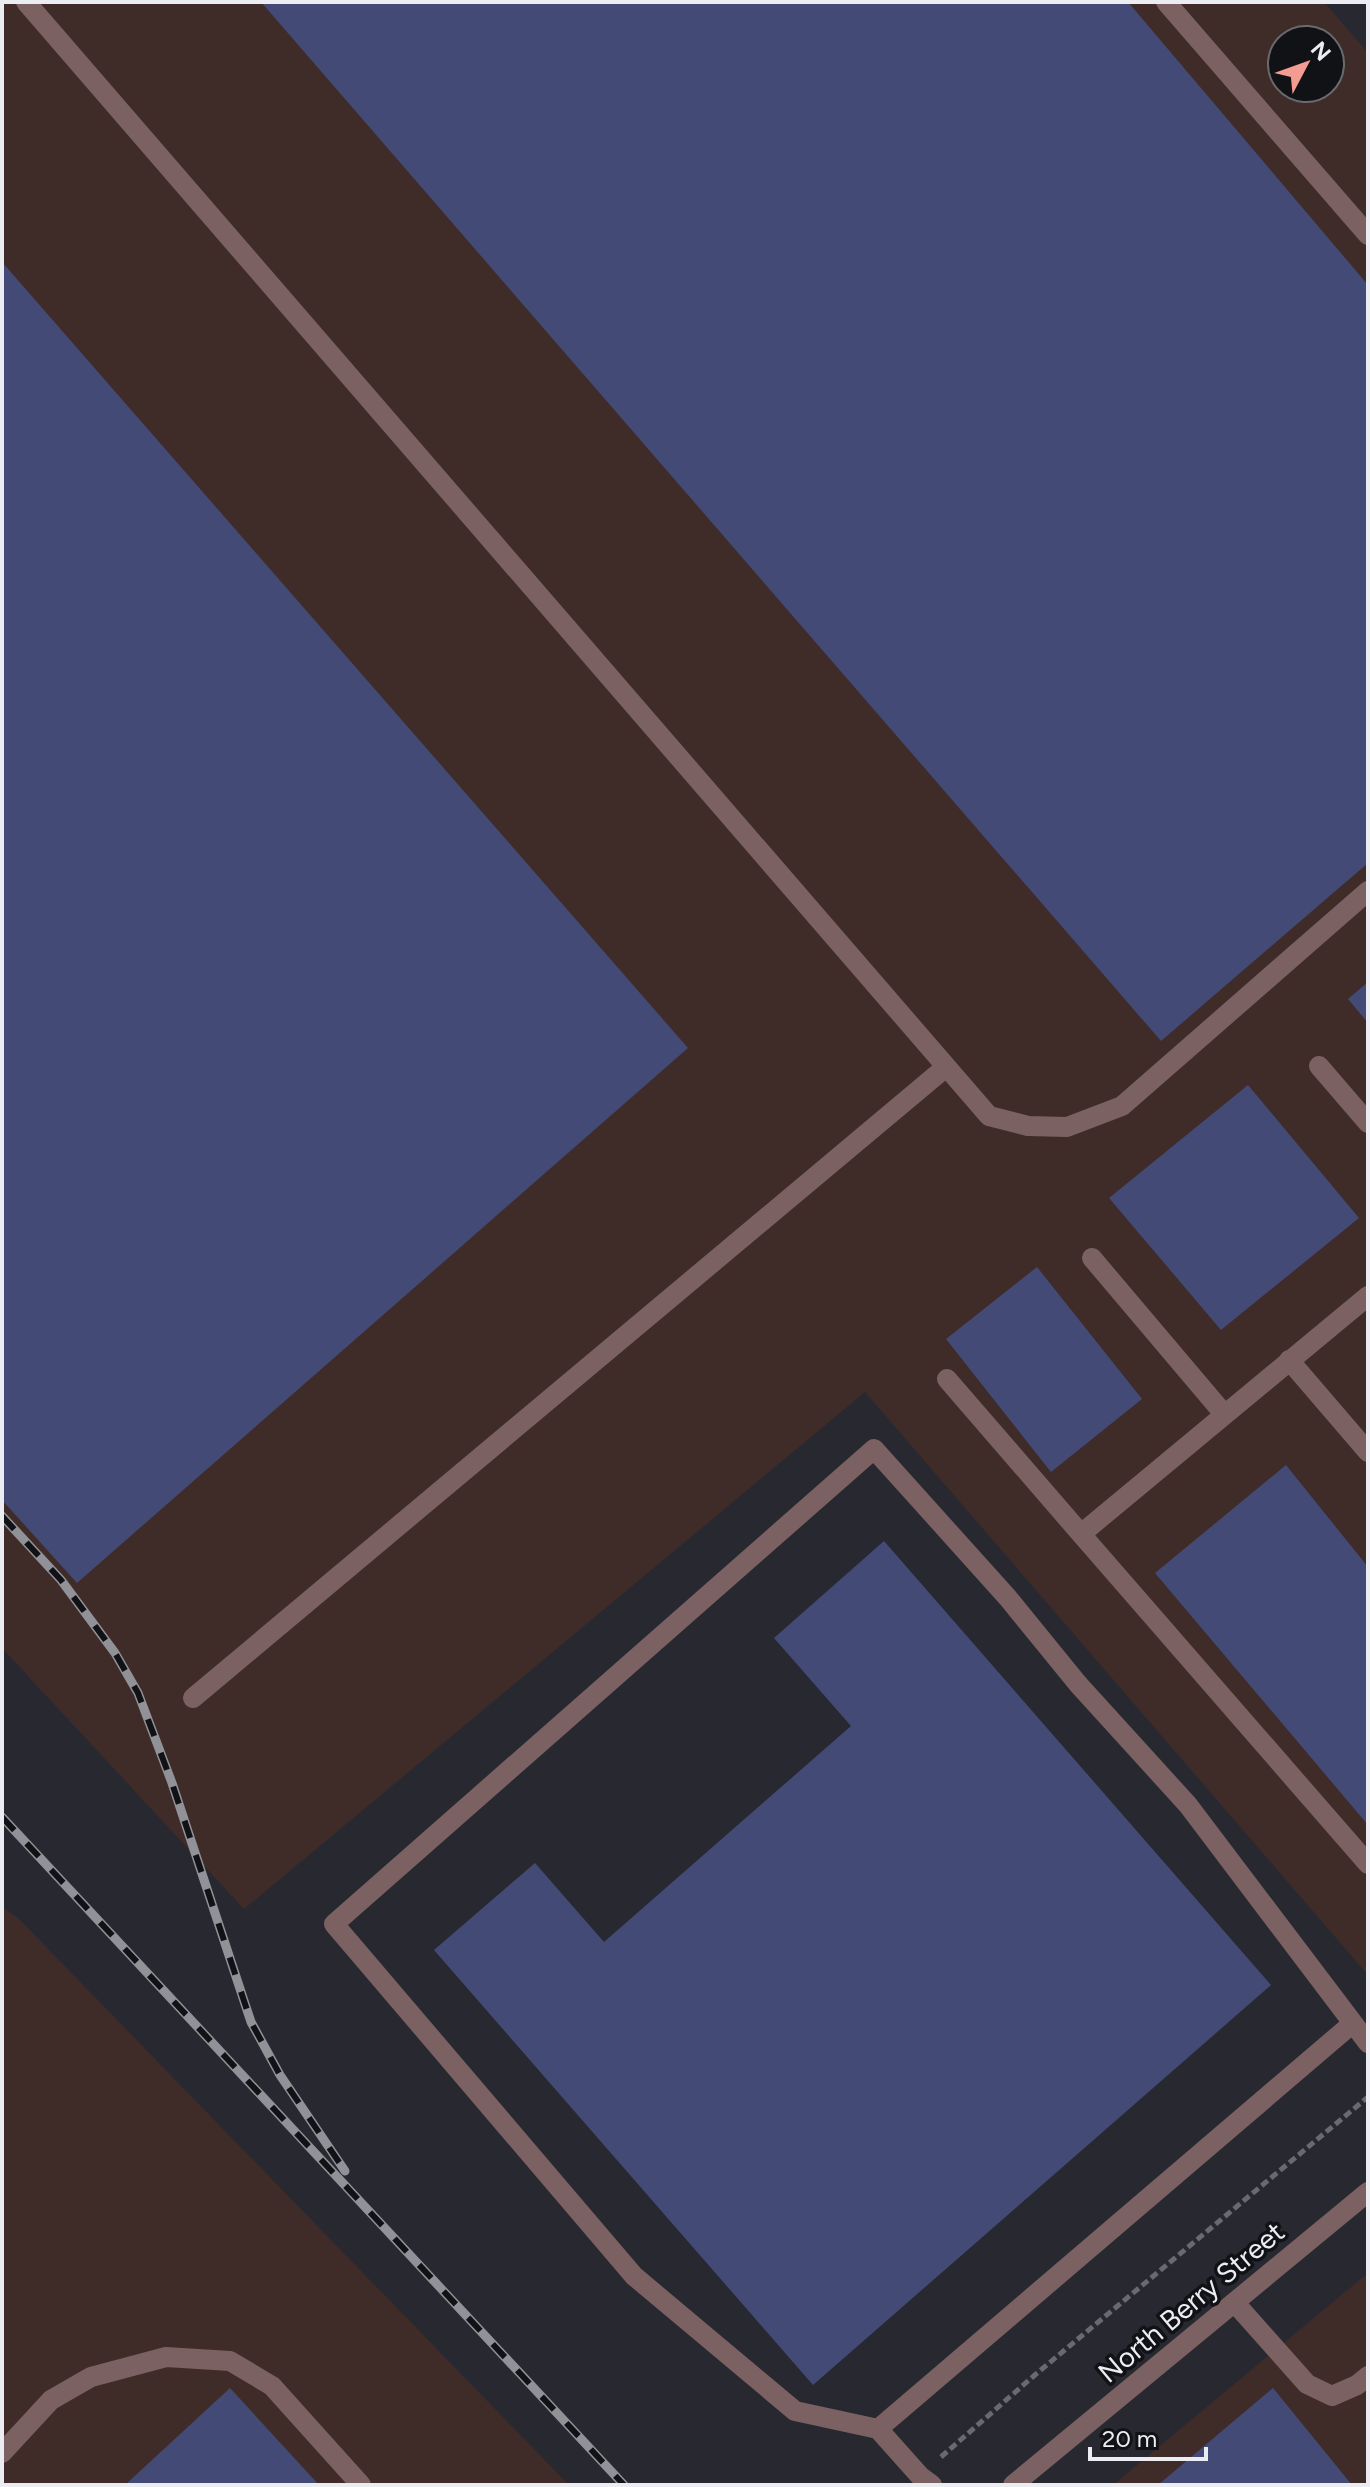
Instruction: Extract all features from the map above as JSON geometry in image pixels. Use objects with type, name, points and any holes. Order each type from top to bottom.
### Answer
[{"type":"street","points":[[26,2],[989,1116],[1028,1126],[1067,1127],[1122,1106],[1368,891]]},
{"type":"street","points":[[1166,2],[1368,235]]},
{"type":"street","points":[[1319,1066],[1368,1123]]},
{"type":"street","points":[[193,1698],[946,1067]]},
{"type":"street","points":[[1092,1258],[1224,1414]]},
{"type":"street","points":[[1081,1534],[1368,1296]]},
{"type":"street","points":[[1289,1360],[1368,1452]]},
{"type":"street","points":[[947,1379],[1368,1864]]},
{"type":"street","points":[[926,2480],[878,2429],[795,2411],[634,2276],[334,1924],[874,1449],[1008,1598],[1078,1684],[1188,1805],[1368,2043]]},
{"type":"street","points":[[878,2429],[1353,2023]]},
{"type":"street","name":"North Berry Street","points":[[1013,2485],[1367,2195]]},
{"type":"street","points":[[1235,2303],[1307,2384],[1332,2396],[1357,2385],[1368,2376]]},
{"type":"street","points":[[2,2453],[51,2400],[91,2377],[166,2357],[230,2361],[272,2386],[361,2485]]},
{"type":"path","points":[[926,2480],[1047,2364],[1368,2097]]},
{"type":"shaded area","points":[[2,2],[1324,2],[1343,24],[1266,24],[1266,104],[1346,104],[1346,28],[1368,53],[1368,1975],[865,1392],[244,1909],[2,1648]]},
{"type":"shaded area","points":[[2,1907],[19,1919],[569,2485],[2,2485]]},
{"type":"shaded area","points":[[1368,2273],[1368,2485],[1113,2485]]},
{"type":"building","points":[[261,2],[1128,2],[1368,285],[1368,863],[1161,1041]]},
{"type":"building","points":[[2,262],[688,1048],[77,1583],[2,1500]]},
{"type":"building","points":[[1368,982],[1368,1023],[1348,999]]},
{"type":"building","points":[[1248,1085],[1359,1218],[1221,1330],[1109,1198]]},
{"type":"building","points":[[1037,1267],[1142,1399],[1051,1472],[946,1339]]},
{"type":"building","points":[[1286,1465],[1368,1567],[1368,1825],[1155,1573]]},
{"type":"building","points":[[884,1541],[1271,1985],[813,2385],[434,1950],[535,1863],[604,1942],[851,1726],[774,1638]]},
{"type":"building","points":[[230,2388],[319,2485],[125,2485]]},
{"type":"building","points":[[1273,2388],[1352,2485],[1158,2485]]},
{"type":"railway","points":[[2,1516],[61,1580],[115,1653],[138,1693],[172,1783],[251,2022],[280,2075],[345,2171]]},
{"type":"railway","points":[[2,1817],[624,2485]]}]
